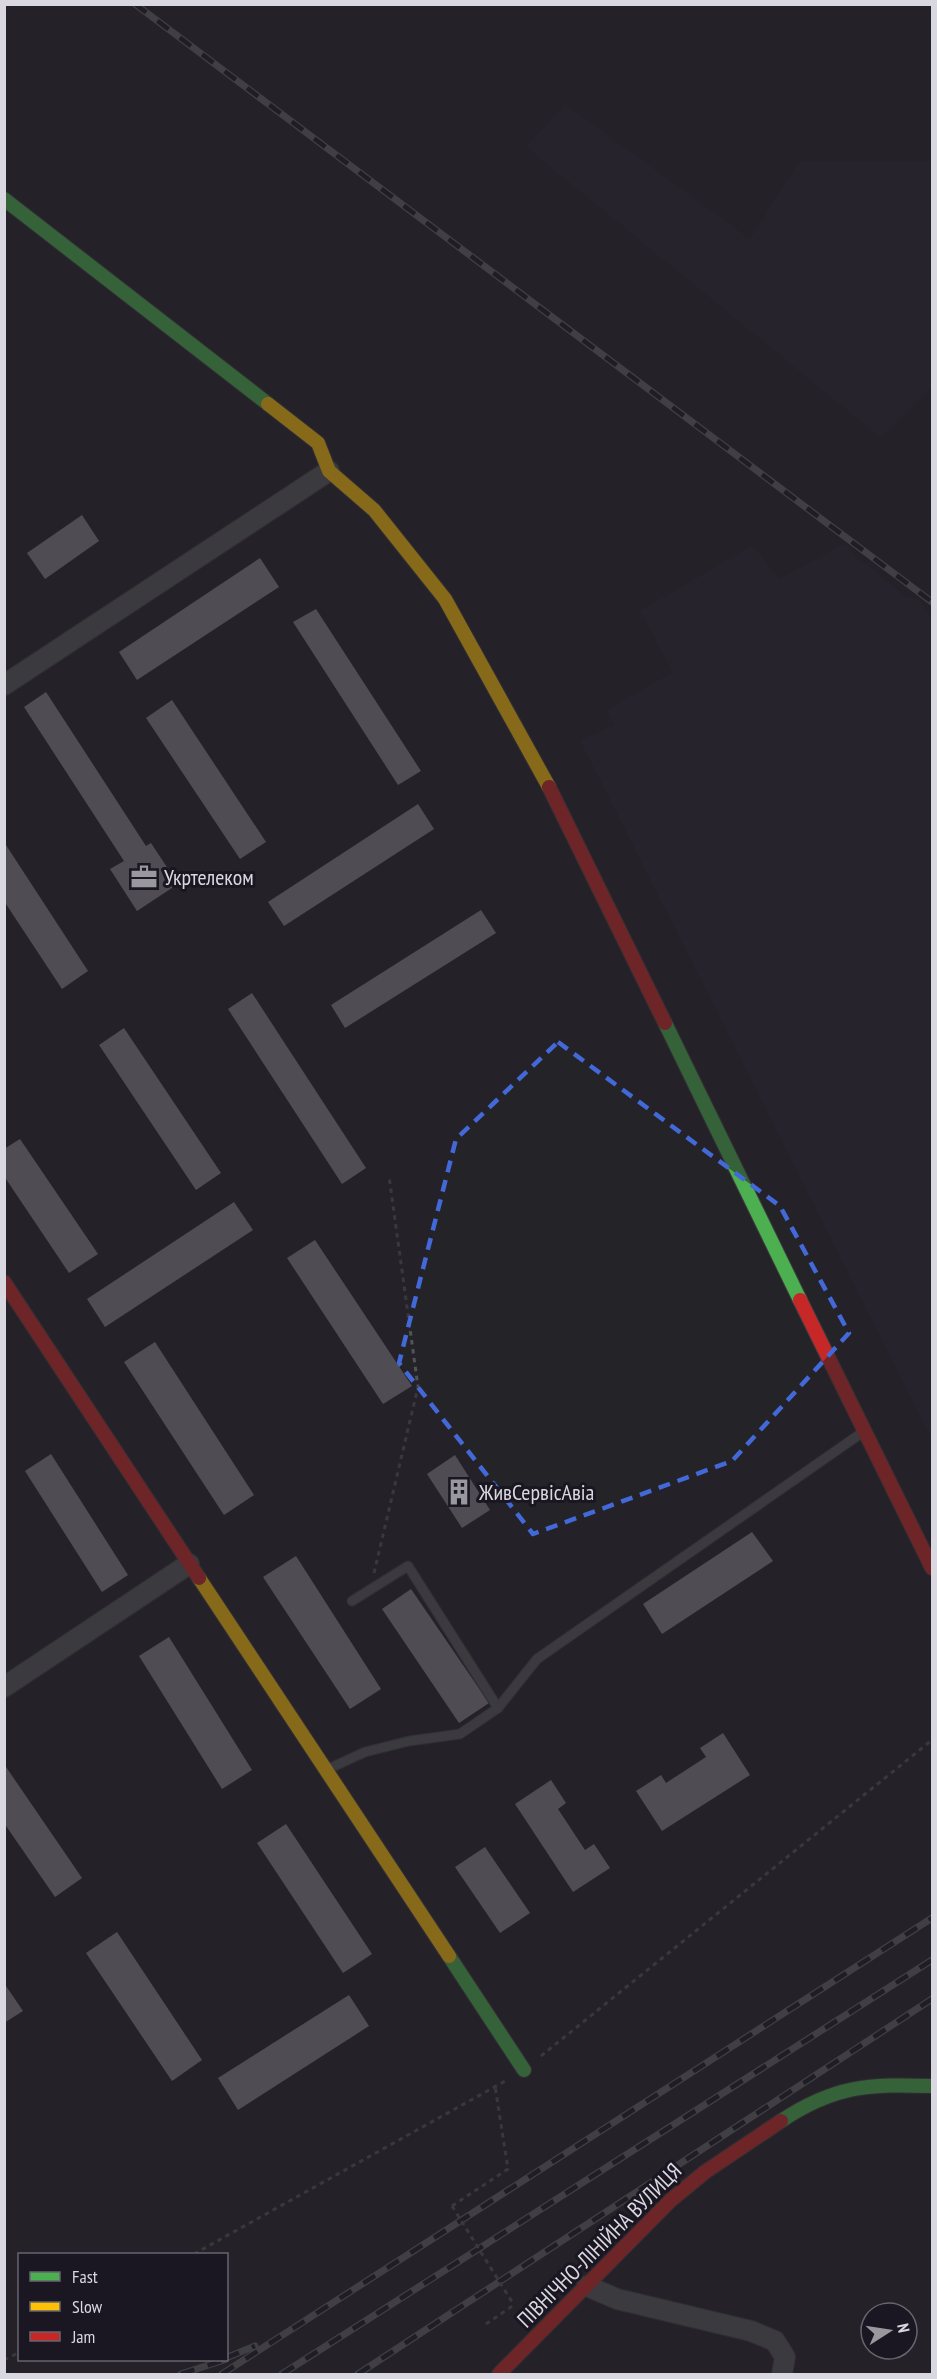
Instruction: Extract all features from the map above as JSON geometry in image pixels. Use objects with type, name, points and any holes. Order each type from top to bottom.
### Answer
[{"type":"street","points":[[4,199],[318,444],[329,471],[374,510],[445,599],[532,754],[933,1568]]},
{"type":"street","points":[[4,685],[329,471]]},
{"type":"street","points":[[4,1282],[524,2070]]},
{"type":"street","points":[[4,1686],[189,1564]]},
{"type":"street","name":"ПІВНІЧНО-ЛІНІЙНА ВУЛИЦЯ","points":[[499,2374],[671,2200],[705,2172],[802,2107],[844,2089],[880,2084],[933,2086]]},
{"type":"street","points":[[587,2286],[617,2300],[751,2331],[775,2342],[785,2357],[782,2374]]},
{"type":"lane","points":[[326,1770],[365,1752],[460,1734],[498,1708],[537,1659],[865,1430]]},
{"type":"lane","points":[[352,1600],[408,1566],[498,1708]]},
{"type":"path","points":[[370,1589],[417,1387],[390,1176]]},
{"type":"path","points":[[196,2253],[524,2070],[933,1740]]},
{"type":"path","points":[[486,2324],[514,2305],[452,2206],[508,2169],[495,2086]]},
{"type":"path","points":[[4,2360],[18,2353]]},
{"type":"highlighted area","points":[[558,1042],[780,1206],[849,1333],[732,1461],[533,1534],[399,1363],[456,1139]]},
{"type":"shaded area","points":[[565,104],[750,239],[799,161],[932,161],[932,387],[881,438],[526,147]]},
{"type":"shaded area","points":[[846,543],[857,559],[867,564],[904,596],[918,599],[932,617],[932,1439],[580,740],[614,725],[607,710],[673,672],[640,611],[753,545],[779,579]]},
{"type":"building","points":[[82,515],[99,541],[45,579],[27,553]]},
{"type":"building","points":[[260,558],[279,587],[137,680],[119,652]]},
{"type":"building","points":[[316,609],[421,771],[398,785],[293,622]]},
{"type":"building","points":[[46,692],[146,846],[151,843],[178,884],[137,911],[110,869],[124,861],[24,707]]},
{"type":"building","points":[[172,700],[266,842],[240,859],[146,718]]},
{"type":"building","points":[[418,804],[434,829],[284,926],[268,902]]},
{"type":"building","points":[[4,842],[88,971],[62,989],[4,901]]},
{"type":"building","points":[[481,910],[496,933],[345,1028],[331,1005]]},
{"type":"building","points":[[252,993],[366,1168],[342,1184],[228,1009]]},
{"type":"building","points":[[124,1028],[221,1173],[196,1190],[99,1045]]},
{"type":"building","points":[[20,1139],[98,1254],[69,1273],[4,1176],[4,1149]]},
{"type":"building","points":[[234,1202],[253,1230],[105,1327],[87,1299]]},
{"type":"building","points":[[315,1240],[412,1386],[383,1404],[287,1258]]},
{"type":"building","points":[[155,1342],[254,1495],[224,1515],[124,1362]]},
{"type":"building","points":[[51,1454],[128,1575],[102,1592],[25,1471]]},
{"type":"building","name":"ЖивСервісАвіа","points":[[455,1455],[490,1510],[462,1528],[427,1474]]},
{"type":"building","points":[[752,1532],[773,1561],[662,1634],[643,1604]]},
{"type":"building","points":[[296,1556],[381,1689],[350,1709],[263,1577]]},
{"type":"building","points":[[411,1589],[489,1703],[459,1723],[382,1609]]},
{"type":"building","points":[[169,1637],[252,1770],[222,1789],[139,1656]]},
{"type":"building","points":[[723,1733],[750,1775],[662,1831],[636,1791],[661,1775],[666,1783],[706,1757],[700,1748]]},
{"type":"building","points":[[4,1764],[82,1878],[55,1897],[4,1823]]},
{"type":"building","points":[[551,1780],[566,1803],[558,1809],[585,1850],[594,1844],[610,1868],[573,1892],[515,1804]]},
{"type":"building","points":[[286,1824],[372,1954],[343,1973],[257,1843]]},
{"type":"building","points":[[485,1847],[530,1913],[500,1933],[455,1867]]},
{"type":"building","points":[[117,1932],[202,2060],[172,2081],[86,1953]]},
{"type":"building","points":[[4,1983],[23,2011],[4,2023]]},
{"type":"building","points":[[349,1995],[369,2026],[238,2110],[218,2078]]},
{"type":"railway","points":[[135,4],[932,602]]},
{"type":"railway","points":[[222,2374],[932,1918]]},
{"type":"railway","points":[[282,2374],[932,1960]]},
{"type":"railway","points":[[358,2374],[932,1999]]},
{"type":"railway","points":[[228,2357],[255,2346]]},
{"type":"railway","points":[[181,2374],[221,2361]]},
{"type":"traffic: fast","points":[[4,199],[268,404]]},
{"type":"traffic: fast","points":[[665,1023],[800,1300]]},
{"type":"traffic: fast","points":[[449,1956],[524,2070]]},
{"type":"traffic: fast","points":[[781,2121],[819,2100],[853,2089],[932,2086]]},
{"type":"traffic: slow","points":[[268,404],[318,443],[329,471],[374,510],[445,599],[549,787]]},
{"type":"traffic: slow","points":[[199,1578],[449,1956]]},
{"type":"traffic: jam","points":[[549,787],[665,1023]]},
{"type":"traffic: jam","points":[[4,1282],[199,1578]]},
{"type":"traffic: jam","points":[[800,1300],[932,1568]]},
{"type":"traffic: jam","points":[[499,2374],[671,2200],[705,2172],[781,2121]]},
{"type":"place","name":"Укртелеком","points":[[144,877]]},
{"type":"place","name":"ЖивСервісАвіа","points":[[459,1492]]}]
